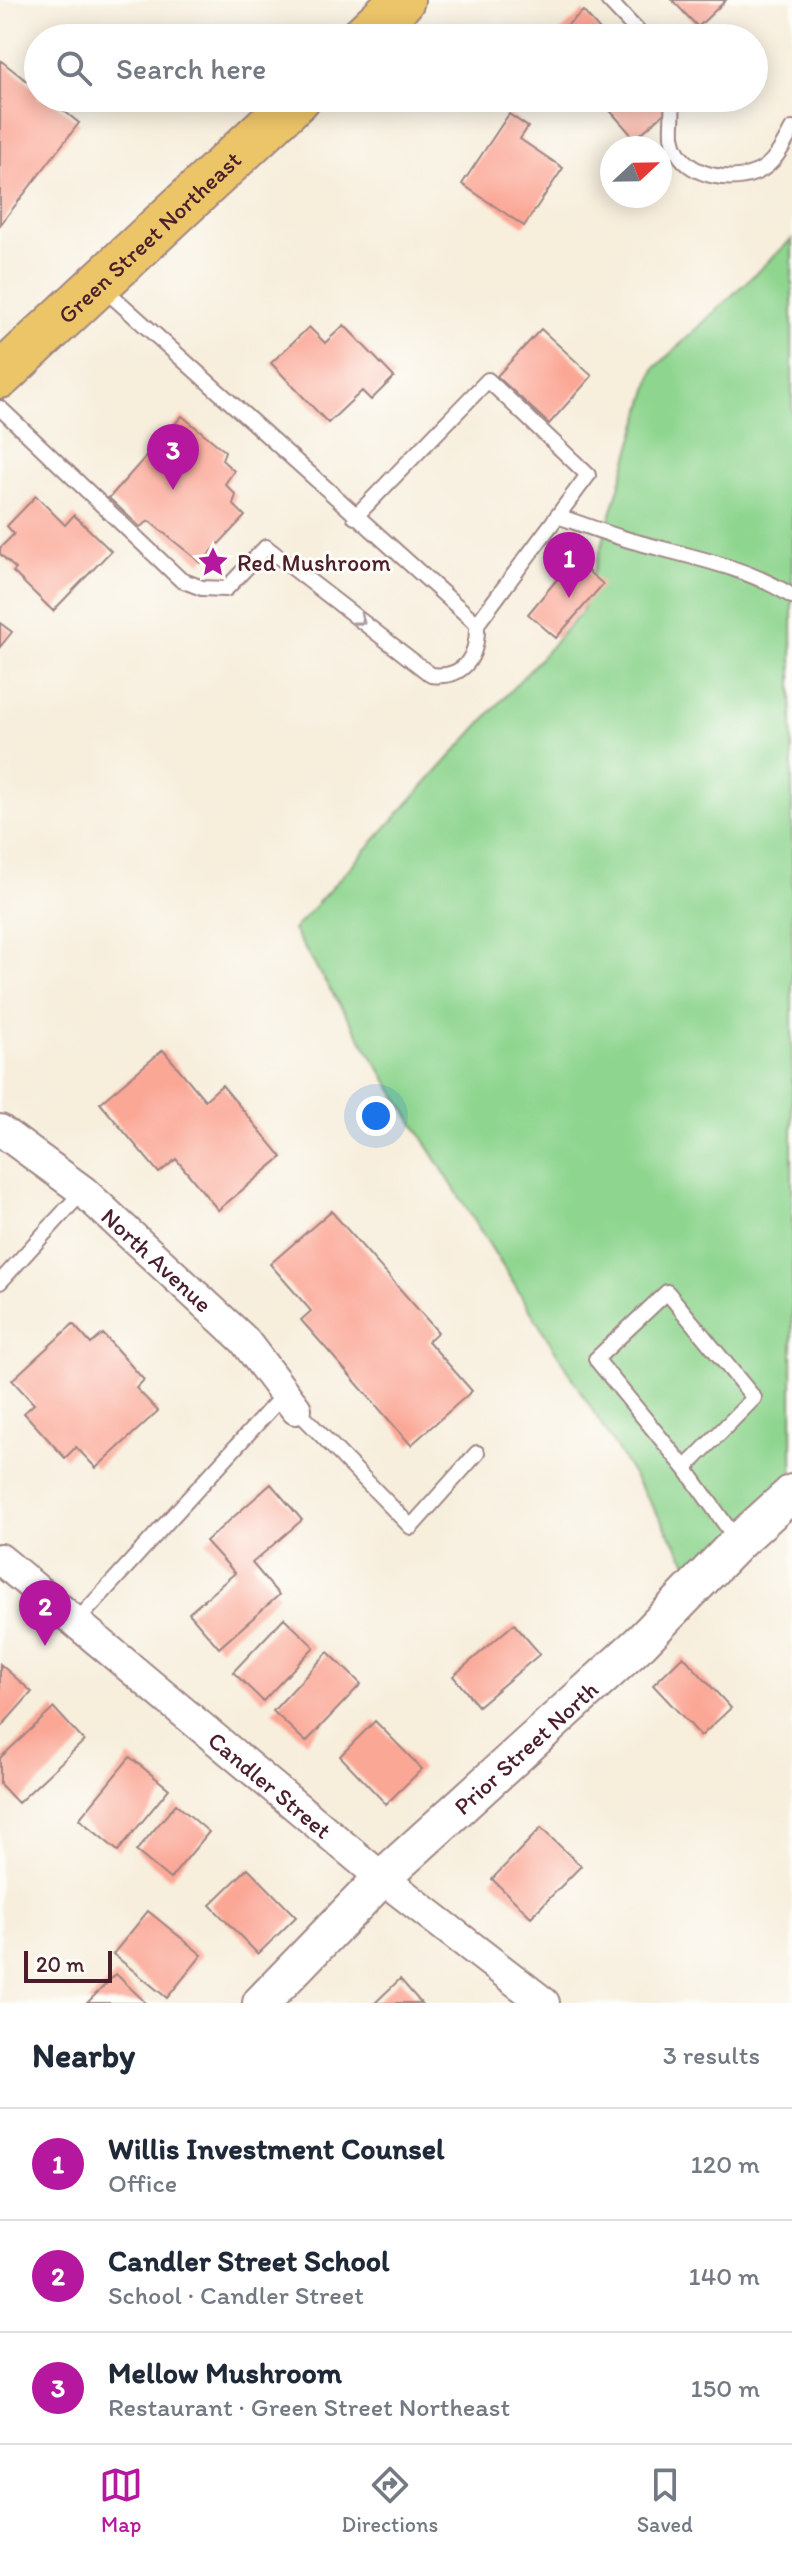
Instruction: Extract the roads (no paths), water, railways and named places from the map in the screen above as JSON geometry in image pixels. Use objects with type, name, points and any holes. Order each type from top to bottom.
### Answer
[{"type":"highway","points":[[377,24],[402,0]]},
{"type":"highway","name":"Green Street Northeast","points":[[0,376],[283,112]]},
{"type":"street","name":"North Avenue","points":[[3,1137],[83,1191],[244,1340],[290,1402]]},
{"type":"street","name":"Prior Street North","points":[[261,2003],[382,1878],[640,1643],[738,1542],[792,1493]]},
{"type":"street","name":"Candler Street","points":[[0,1559],[382,1878],[544,2003]]},
{"type":"lane","points":[[608,0],[631,24]]},
{"type":"lane","points":[[673,112],[671,138],[678,155],[701,173],[734,178],[759,172],[779,153],[792,129]]},
{"type":"lane","points":[[98,283],[477,624]]},
{"type":"lane","points":[[0,408],[181,580],[202,588],[226,589],[266,547],[431,675],[447,676],[467,664],[478,642],[477,624],[588,475],[488,380],[355,517]]},
{"type":"lane","points":[[557,516],[635,542],[717,563],[792,596]]},
{"type":"lane","points":[[0,1282],[83,1191]]},
{"type":"lane","points":[[685,1468],[754,1398],[667,1292],[596,1359],[685,1468],[738,1542]]},
{"type":"lane","points":[[77,1621],[290,1402],[411,1527],[477,1453]]},
{"type":"place","name":"Mellow Mushroom","points":[[173,490]]},
{"type":"place","name":"Red Mushroom","points":[[213,562]]},
{"type":"place","name":"Willis Investment Counsel","points":[[569,598]]},
{"type":"place","name":"Candler Street School","points":[[45,1646]]}]
